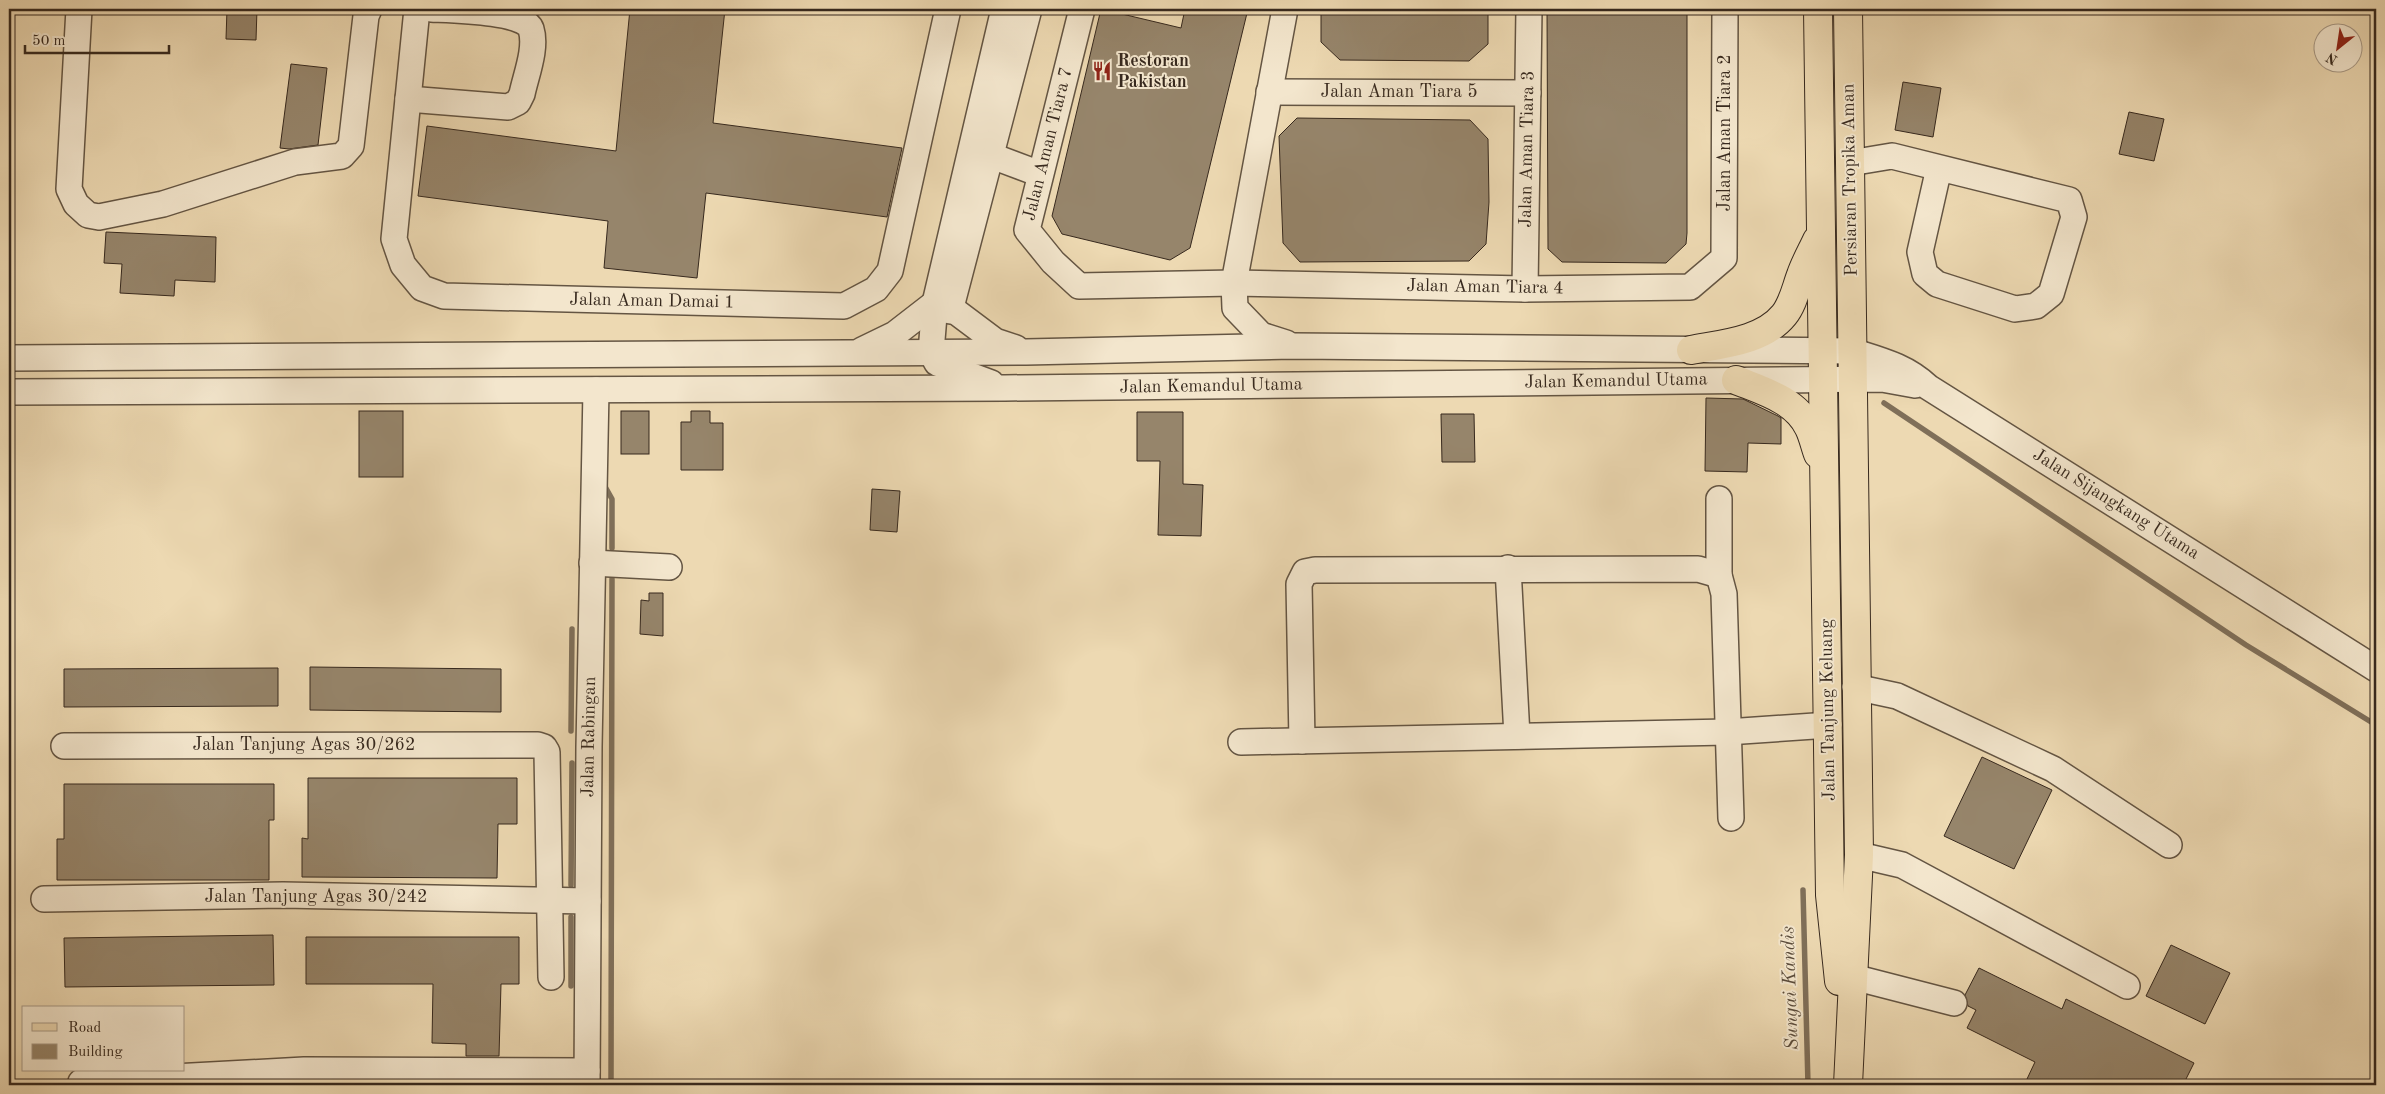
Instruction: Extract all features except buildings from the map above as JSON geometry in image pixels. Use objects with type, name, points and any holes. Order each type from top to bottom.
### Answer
[{"type":"main road","name":"Persiaran Tropika Aman","points":[[1818,9],[1822,351]]},
{"type":"main road","name":"Persiaran Tropika Aman","points":[[1848,9],[1852,351]]},
{"type":"main road","points":[[1692,350],[1748,338],[1767,328],[1784,315],[1796,293],[1801,276],[1820,232]]},
{"type":"main road","name":"Jalan Tanjung Keluang","points":[[1822,351],[1830,895],[1848,1076]]},
{"type":"main road","name":"Jalan Tanjung Keluang","points":[[1848,1076],[1859,855],[1855,687],[1852,351]]},
{"type":"main road","points":[[1736,380],[1783,400],[1798,412],[1809,428],[1824,472]]},
{"type":"street","points":[[79,9],[69,189],[76,204],[88,215],[99,217],[163,204],[295,162],[342,156],[351,146],[366,16],[369,9]]},
{"type":"street","name":"Jalan Aman Damai 1","points":[[417,9],[394,239],[403,265],[422,288],[444,296],[844,306],[876,289],[890,271],[948,9]]},
{"type":"street","points":[[408,99],[508,107],[518,102],[522,94],[533,42],[530,27],[522,19],[502,15],[431,9]]},
{"type":"street","points":[[876,389],[937,356],[943,306],[1004,9]]},
{"type":"street","points":[[858,353],[943,306],[992,156],[1029,9]]},
{"type":"street","name":"Jalan Aman Tiara 7","points":[[1082,9],[1027,230],[1053,262],[1079,286],[1234,284]]},
{"type":"street","points":[[1285,9],[1234,284],[1235,308],[1261,335],[1293,346]]},
{"type":"street","name":"Jalan Aman Tiara 3","points":[[1525,289],[1529,9]]},
{"type":"street","name":"Jalan Aman Tiara 2","points":[[1724,258],[1725,9]]},
{"type":"street","name":"Jalan Aman Tiara 5","points":[[1269,92],[1528,93]]},
{"type":"street","points":[[992,156],[1040,174]]},
{"type":"street","points":[[1850,163],[1892,156],[2069,200],[2074,217],[2051,294],[2036,306],[2016,309],[1937,284],[1925,274],[1920,252],[1939,168]]},
{"type":"street","name":"Jalan Aman Tiara 4","points":[[1234,284],[1525,289],[1690,287],[1724,258]]},
{"type":"street","points":[[943,306],[995,341],[1026,352]]},
{"type":"street","name":"Jalan Kemandul Utama","points":[[9,358],[858,353],[937,356],[1293,346],[1852,351]]},
{"type":"street","name":"Jalan Sijangkang Utama","points":[[1852,351],[1898,366],[1915,374],[1928,387],[2376,669]]},
{"type":"street","name":"Jalan Kemandul Utama","points":[[937,356],[1005,388],[1882,379],[1928,387]]},
{"type":"street","points":[[9,392],[1005,388]]},
{"type":"street","name":"Jalan Rabingan","points":[[587,1078],[592,563],[596,390]]},
{"type":"street","points":[[1719,499],[1719,575],[1724,594],[1731,818]]},
{"type":"street","points":[[592,563],[669,567]]},
{"type":"street","points":[[1302,741],[1299,584],[1305,572],[1316,570],[1508,568],[1698,569],[1719,575]]},
{"type":"street","points":[[1508,568],[1517,736]]},
{"type":"street","points":[[1855,687],[1897,696],[2053,769],[2169,845]]},
{"type":"street","points":[[1241,742],[1727,732],[1829,725]]},
{"type":"street","name":"Jalan Tanjung Agas 30/262","points":[[64,746],[538,745],[544,747],[547,752],[550,901]]},
{"type":"street","points":[[1859,855],[1902,865],[2128,986]]},
{"type":"street","name":"Jalan Tanjung Agas 30/242","points":[[44,899],[283,895],[588,901]]},
{"type":"street","points":[[550,901],[551,977]]},
{"type":"street","points":[[1853,977],[1954,1003]]},
{"type":"street","points":[[81,1082],[304,1070],[587,1078]]},
{"type":"waterway","points":[[1884,403],[2246,645],[2376,725]]},
{"type":"waterway","points":[[603,483],[612,499],[612,548]]},
{"type":"waterway","points":[[611,1085],[612,579]]},
{"type":"waterway","points":[[571,731],[572,629]]},
{"type":"waterway","points":[[571,885],[572,763]]},
{"type":"waterway","name":"Sungai Kandis","points":[[1803,890],[1808,1085]]},
{"type":"waterway","points":[[571,917],[571,986]]},
{"type":"place","name":"Restoran Pakistan","points":[[1102,71]]}]
